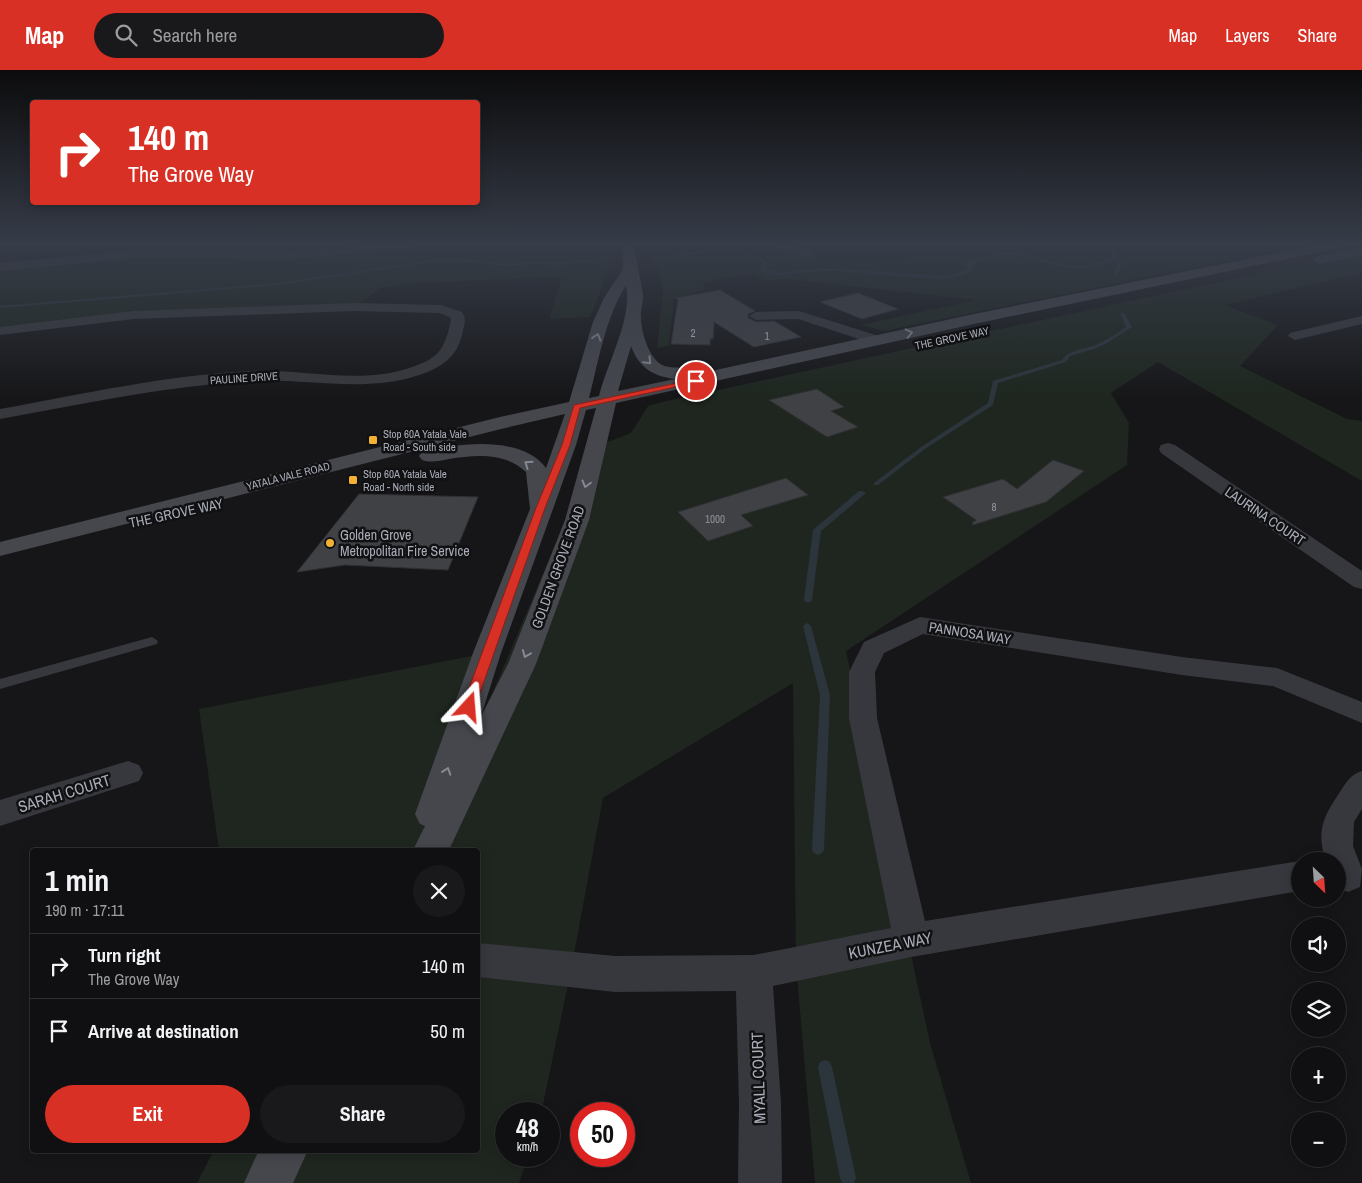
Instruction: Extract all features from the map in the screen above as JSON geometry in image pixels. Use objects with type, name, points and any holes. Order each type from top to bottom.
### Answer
[{"type":"main road","points":[[421,848],[487,653],[515,583],[540,508],[566,445],[601,322],[612,296]]},
{"type":"main road","name":"GOLDEN GROVE ROAD","points":[[432,848],[529,646],[577,520],[606,408],[633,316],[636,296]]},
{"type":"main road","name":"THE GROVE WAY","points":[[606,408],[828,351],[1089,296]]},
{"type":"main road","name":"THE GROVE WAY","points":[[575,414],[1142,296]]},
{"type":"main road","points":[[633,316],[639,351],[645,360],[652,366],[672,374],[698,374],[828,351]]},
{"type":"main road","points":[[443,437],[560,400],[583,384]]},
{"type":"main road","points":[[427,456],[575,414]]},
{"type":"main road","name":"YATALA VALE ROAD","points":[[0,549],[443,437],[575,414]]},
{"type":"main road","points":[[427,456],[483,451],[522,459],[537,470],[540,508]]},
{"type":"main road","name":"THE GROVE WAY","points":[[73,532],[128,524],[427,456]]},
{"type":"main road","points":[[268,1183],[283,1153]]},
{"type":"street","name":"PAULINE DRIVE","points":[[0,331],[122,315],[354,307],[441,309],[451,311],[457,315],[458,320],[449,353],[432,365],[392,377],[358,380],[274,375],[244,376],[124,391],[0,414]]},
{"type":"street","points":[[756,316],[799,311],[877,340]]},
{"type":"street","points":[[1295,336],[1362,320]]},
{"type":"street","name":"LAURINA COURT","points":[[1168,449],[1362,582]]},
{"type":"street","name":"PANNOSA WAY","points":[[911,940],[863,718],[862,672],[873,648],[920,625],[1182,666],[1277,677],[1362,712]]},
{"type":"street","name":"SARAH COURT","points":[[0,813],[128,773]]},
{"type":"street","points":[[1349,878],[1337,846],[1338,820],[1362,783]]},
{"type":"street","name":"KUNZEA WAY","points":[[480,960],[615,974],[754,973],[911,940],[1291,877]]},
{"type":"street","name":"MYALL COURT","points":[[754,973],[760,1103],[760,1183]]},
{"type":"lane","points":[[0,684],[152,641]]},
{"type":"shaded area","points":[[0,296],[369,296],[354,307],[134,315],[0,331]]},
{"type":"shaded area","points":[[556,296],[599,296],[590,317],[549,319]]},
{"type":"shaded area","points":[[662,296],[684,296],[674,299],[669,346],[657,348]]},
{"type":"shaded area","points":[[940,296],[1055,296],[884,331],[860,325],[977,300]]},
{"type":"shaded area","points":[[1154,296],[1263,296],[1224,305],[1278,325],[1240,366],[1347,419],[1362,421],[1362,481],[1158,362],[1111,393],[1129,423],[1127,465],[846,651],[930,1043],[971,1183],[815,1183],[796,964],[793,683],[603,798],[571,970],[544,1102],[495,1102],[495,1167],[524,1167],[519,1183],[197,1183],[212,1153],[480,1153],[480,848],[427,848],[597,446],[631,433],[648,406]]},
{"type":"shaded area","points":[[487,653],[421,848],[219,848],[199,709]]},
{"type":"building","points":[[687,296],[730,296],[755,311],[748,314],[748,318],[756,322],[774,321],[801,337],[754,347],[714,322],[713,339],[710,339],[710,345],[671,344],[678,300],[676,298]]},
{"type":"building","points":[[846,296],[865,296],[898,309],[862,319],[820,302]]},
{"type":"building","points":[[817,389],[844,407],[831,411],[858,427],[827,437],[769,400]]},
{"type":"building","points":[[1053,460],[1084,471],[1046,502],[973,525],[972,523],[976,520],[943,497],[1003,479],[1017,489]]},
{"type":"building","points":[[786,478],[808,495],[741,515],[753,526],[708,541],[678,512]]},
{"type":"building","points":[[359,494],[478,497],[448,570],[345,565],[297,572]]},
{"type":"waterway","points":[[0,307],[133,296]]},
{"type":"waterway","points":[[876,484],[923,448],[991,404],[995,382],[1064,361],[1068,355],[1092,348],[1122,333],[1129,327],[1122,314]]},
{"type":"waterway","points":[[808,600],[817,530],[862,493]]},
{"type":"waterway","points":[[807,626],[825,695],[818,850]]},
{"type":"waterway","points":[[825,1067],[848,1178]]},
{"type":"place","name":"Stop 60A Yatala Vale Road - South side","points":[[373,440]]},
{"type":"place","name":"Stop 60A Yatala Vale Road - North side","points":[[353,480]]},
{"type":"place","name":"Golden Grove Metropolitan Fire Service","points":[[330,543]]},
{"type":"route","points":[[469,707],[487,653],[515,583],[540,508],[566,445],[577,407],[696,381]]}]
